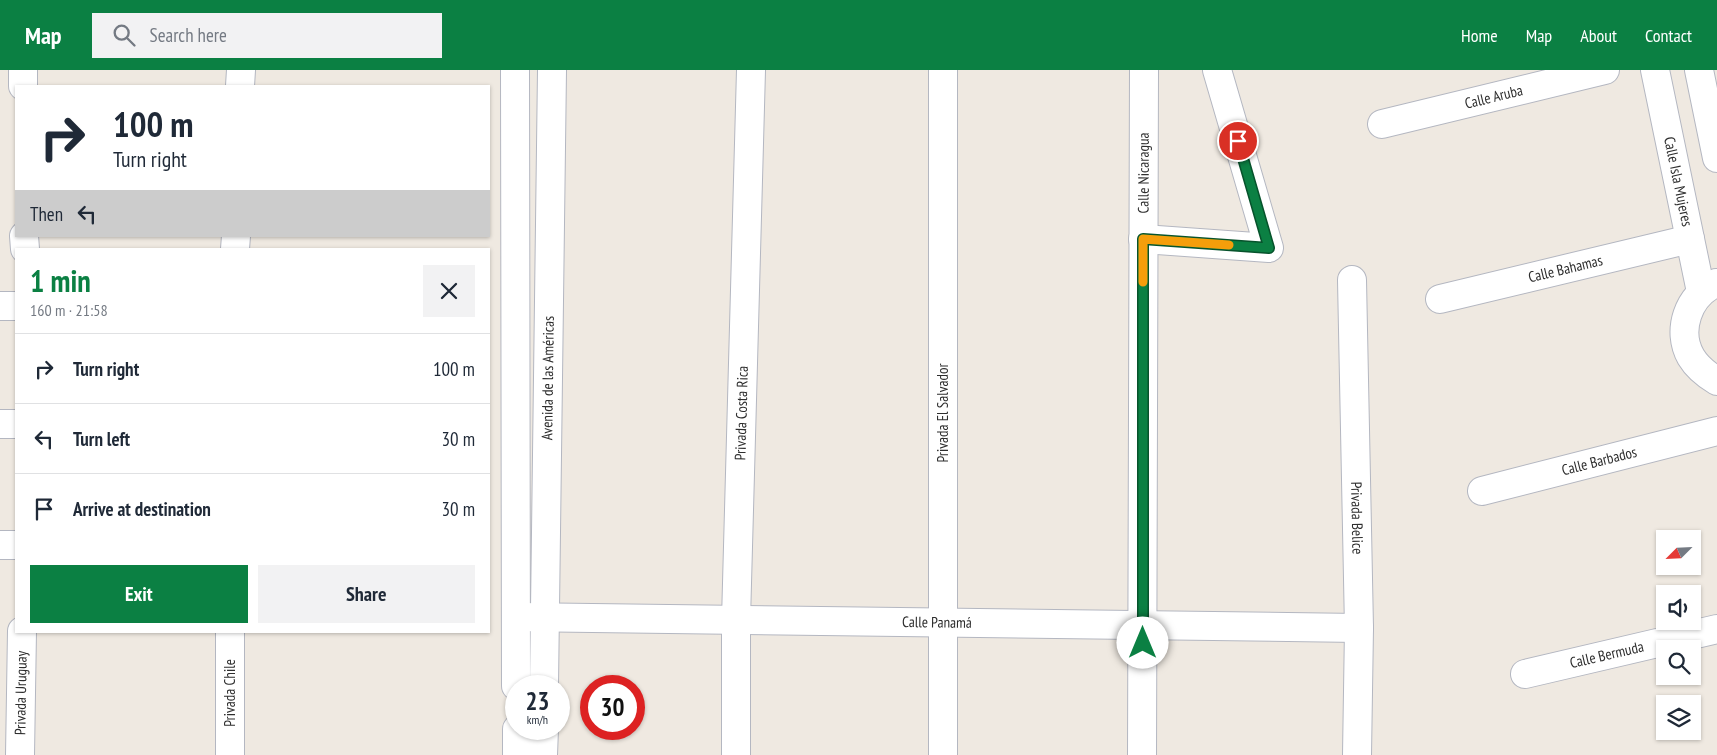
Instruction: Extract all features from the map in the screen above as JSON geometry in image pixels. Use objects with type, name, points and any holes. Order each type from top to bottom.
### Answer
[{"type":"street","points":[[23,70],[23,85]]},
{"type":"street","points":[[240,85],[241,70]]},
{"type":"street","name":"Avenida de las Américas","points":[[514,70],[516,155],[516,675]]},
{"type":"street","name":"Avenida de las Américas","points":[[544,675],[552,70]]},
{"type":"street","name":"Privada Costa Rica","points":[[736,755],[736,620],[751,70]]},
{"type":"street","name":"Privada El Salvador","points":[[943,70],[943,755]]},
{"type":"street","name":"Calle Nicaragua","points":[[1142,755],[1144,70]]},
{"type":"street","points":[[1143,239],[1269,248],[1217,70]]},
{"type":"street","name":"Calle Aruba","points":[[1382,124],[1604,70]]},
{"type":"street","name":"Calle Isla Mujeres","points":[[1655,70],[1690,239],[1709,288]]},
{"type":"street","points":[[1699,70],[1717,158]]},
{"type":"street","points":[[516,155],[551,157]]},
{"type":"street","name":"Calle Bahamas","points":[[1440,299],[1690,239]]},
{"type":"street","name":"Privada Belice","points":[[1352,280],[1358,628],[1357,755]]},
{"type":"street","points":[[1709,288],[1691,306],[1685,323],[1685,340],[1691,357],[1701,370],[1717,382]]},
{"type":"street","points":[[0,306],[15,306]]},
{"type":"street","points":[[0,424],[15,424]]},
{"type":"street","name":"Calle Barbados","points":[[1482,491],[1717,431]]},
{"type":"street","points":[[0,545],[15,545]]},
{"type":"street","name":"Calle Panamá","points":[[516,617],[1358,628]]},
{"type":"street","name":"Calle Bermuda","points":[[1525,674],[1717,629]]},
{"type":"street","name":"Privada Uruguay","points":[[20,755],[22,633]]},
{"type":"street","name":"Privada Chile","points":[[230,633],[230,755]]},
{"type":"street","points":[[516,740],[517,755]]},
{"type":"street","points":[[543,755],[544,740]]},
{"type":"slow traffic","points":[[1143,282],[1143,239],[1229,245]]},
{"type":"route","points":[[1143,643],[1143,239],[1269,248],[1238,141]]}]
